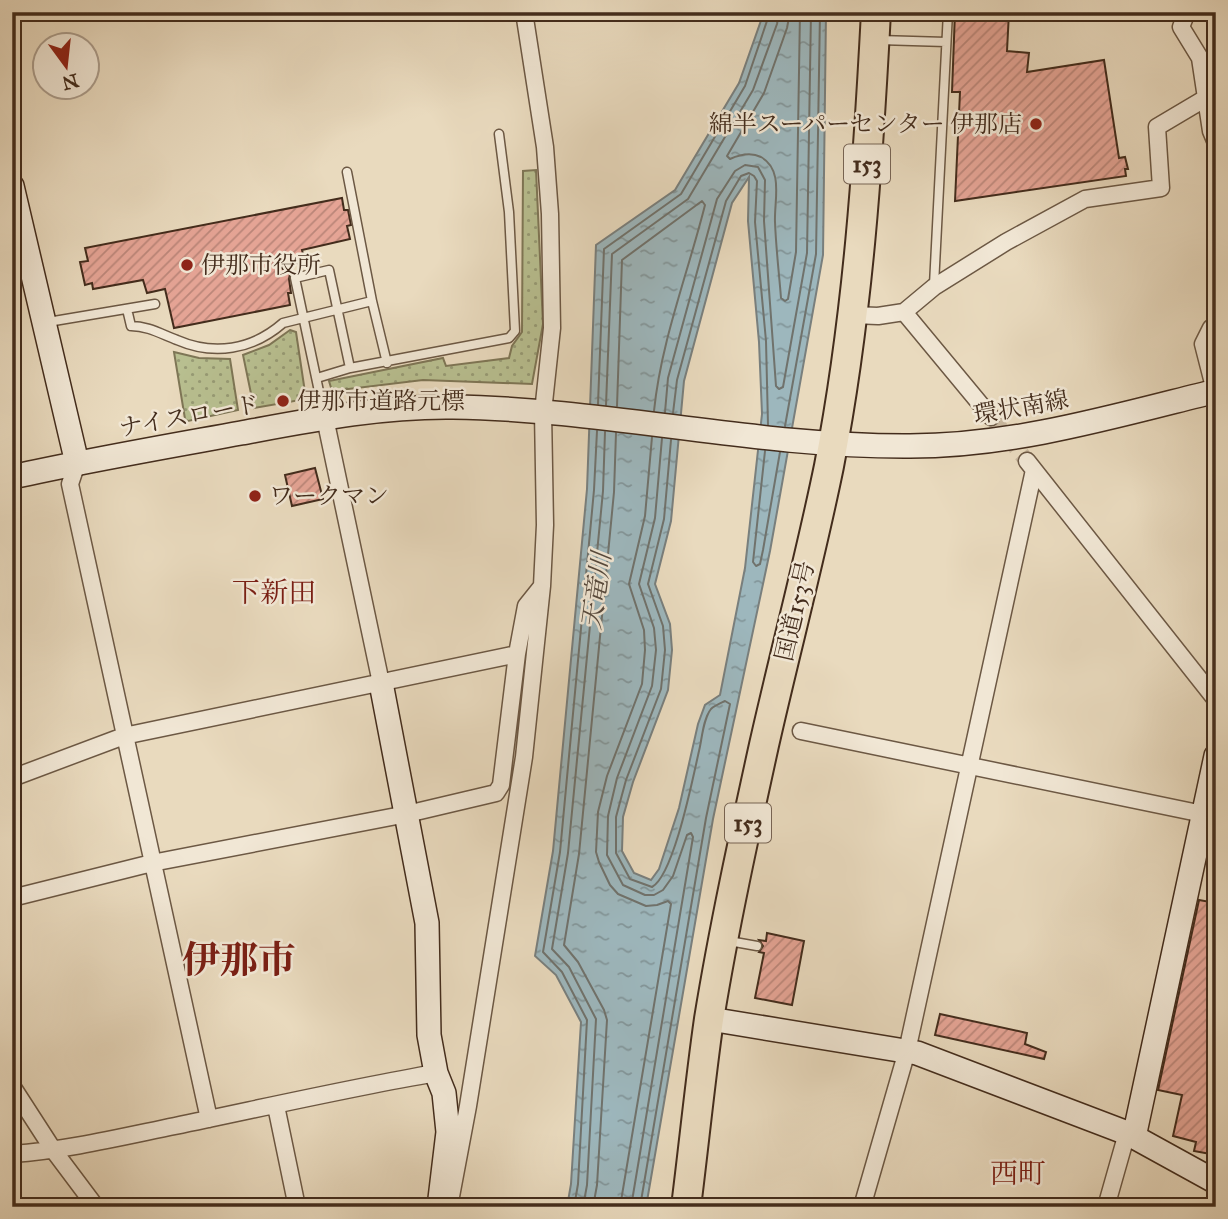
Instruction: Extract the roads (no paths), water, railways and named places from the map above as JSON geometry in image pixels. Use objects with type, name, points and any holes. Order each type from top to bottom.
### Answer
[{"type":"highway","name":"国道153号","points":[[686,1207],[710,1019],[724,940],[764,745],[832,443],[853,315],[870,124],[875,26]]},
{"type":"street","points":[[449,1207],[468,1106],[524,757],[542,586],[552,328],[550,214],[545,147],[524,12]]},
{"type":"street","points":[[1187,12],[1181,27],[1200,58],[1210,95],[1211,131],[1216,143]]},
{"type":"street","points":[[853,315],[878,316],[904,312],[934,286],[1006,242],[1085,199],[1161,188],[1157,127],[1210,95]]},
{"type":"street","points":[[13,189],[77,463],[70,484],[209,1119]]},
{"type":"street","points":[[904,312],[991,417]]},
{"type":"street","points":[[1215,391],[1203,344],[1211,328],[1216,325]]},
{"type":"street","name":"環状南線","points":[[832,443],[911,446],[992,441],[1098,420],[1215,391]]},
{"type":"street","name":"ナイスロード","points":[[12,477],[325,418],[395,409],[452,407],[547,412],[801,442],[832,443]]},
{"type":"street","points":[[325,418],[381,683],[427,923],[429,1035],[436,1073],[444,1093],[447,1132],[439,1207]]},
{"type":"street","points":[[862,1207],[907,1051],[970,766],[1030,466],[1216,700]]},
{"type":"street","points":[[12,898],[152,863],[407,814],[496,793],[501,785],[517,654],[526,606],[542,586]]},
{"type":"street","points":[[12,778],[74,757],[124,736],[517,654]]},
{"type":"street","points":[[802,731],[1203,814]]},
{"type":"street","points":[[1106,1207],[1130,1135],[1216,756]]},
{"type":"street","points":[[710,1019],[907,1051],[1130,1135],[1216,1182]]},
{"type":"street","points":[[12,1154],[54,1152],[436,1073]]},
{"type":"street","points":[[12,1086],[54,1152],[96,1207]]},
{"type":"street","points":[[276,1107],[297,1207]]},
{"type":"lane","points":[[934,286],[948,12]]},
{"type":"lane","points":[[875,26],[946,42]]},
{"type":"lane","points":[[317,378],[351,368],[509,338],[514,331],[509,212],[499,134]]},
{"type":"lane","points":[[347,172],[387,363]]},
{"type":"lane","points":[[325,418],[295,278],[329,270],[351,368]]},
{"type":"lane","points":[[127,309],[131,326],[144,326],[194,346],[216,350],[251,344],[283,323],[372,301]]},
{"type":"lane","points":[[45,322],[155,304]]},
{"type":"lane","points":[[724,940],[757,946]]},
{"type":"water","name":"天竜川","points":[[764,12],[826,12],[823,255],[770,551],[713,819],[646,1207],[567,1207],[571,1184],[581,1022],[556,975],[535,956],[553,851],[587,489],[596,245],[675,190],[739,83]],"holes":[[[749,177],[748,221],[759,342],[762,414],[745,568],[720,695],[705,705],[698,724],[679,808],[659,869],[651,880],[634,873],[622,851],[623,817],[633,782],[668,690],[672,650],[670,624],[655,584],[671,521],[684,381],[732,203]]]},
{"type":"tunnel","points":[[991,417],[1027,461]]},
{"type":"place","name":"綿半スーパーセンター 伊那店","points":[[1036,124]]},
{"type":"place","name":"伊那市役所","points":[[187,265]]},
{"type":"place","name":"伊那市道路元標","points":[[283,401]]},
{"type":"place","name":"ワークマン","points":[[255,496]]},
{"type":"district","name":"下新田","points":[[274,592]]},
{"type":"district","name":"伊那市","points":[[239,960]]},
{"type":"district","name":"西町","points":[[1018,1173]]}]
